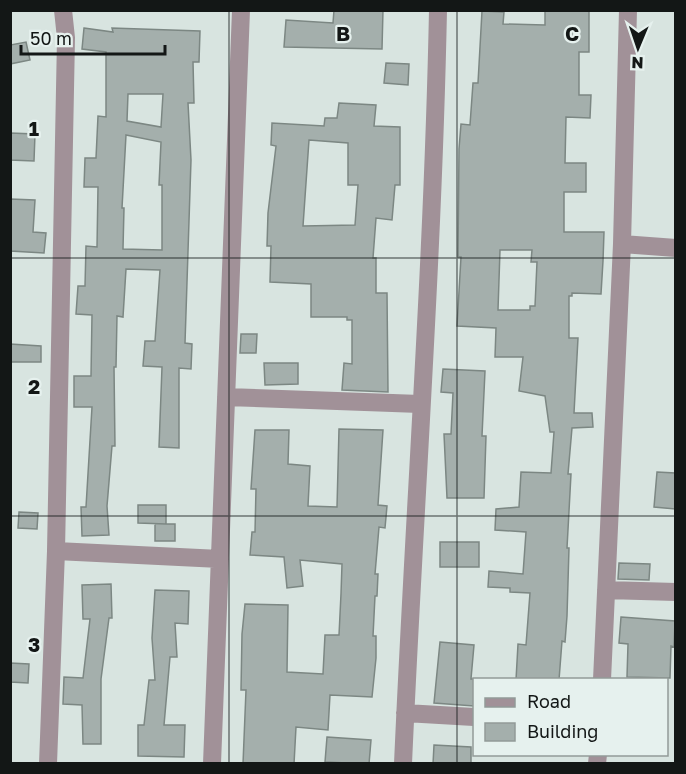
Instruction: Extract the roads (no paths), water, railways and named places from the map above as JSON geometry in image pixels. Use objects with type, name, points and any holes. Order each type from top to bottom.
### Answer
[{"type":"street","points":[[48,764],[56,551],[66,39],[63,10]]},
{"type":"street","points":[[212,764],[241,10]]},
{"type":"street","points":[[402,764],[435,154],[438,10]]},
{"type":"street","points":[[602,678],[622,244],[628,10]]},
{"type":"street","points":[[622,244],[675,248]]},
{"type":"street","points":[[226,397],[420,404]]},
{"type":"street","points":[[56,551],[220,559]]},
{"type":"street","points":[[606,590],[675,592]]},
{"type":"street","points":[[405,713],[473,717]]}]
